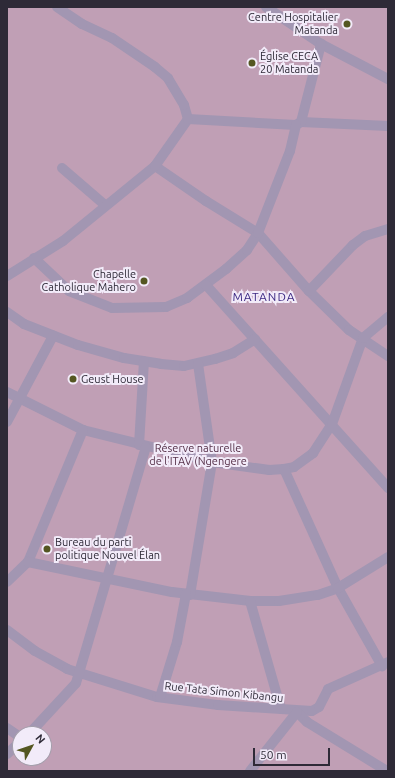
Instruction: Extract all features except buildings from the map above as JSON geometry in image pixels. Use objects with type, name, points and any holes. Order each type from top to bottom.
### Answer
[{"type":"street","points":[[56,7],[82,24],[112,38],[155,67],[168,78],[184,105],[188,119]]},
{"type":"street","points":[[266,7],[321,44],[388,79]]},
{"type":"street","points":[[34,258],[69,292],[112,308],[166,307],[187,298],[206,285],[247,250],[258,233],[290,151],[321,44]]},
{"type":"street","points":[[188,119],[388,126]]},
{"type":"street","points":[[7,276],[63,241],[105,205],[155,166],[188,119]]},
{"type":"street","points":[[155,166],[206,202],[258,233],[309,291],[349,330],[388,356]]},
{"type":"street","points":[[62,168],[105,205]]},
{"type":"street","points":[[309,291],[353,245],[365,236],[388,229]]},
{"type":"street","points":[[206,285],[388,488]]},
{"type":"street","points":[[7,312],[24,324],[53,336],[117,356],[184,366],[198,364],[233,353],[255,339]]},
{"type":"street","points":[[7,392],[18,399],[83,430],[212,462],[269,470],[284,469],[294,467],[313,453],[332,424],[363,338],[388,317]]},
{"type":"street","points":[[7,422],[53,336]]},
{"type":"street","points":[[36,726],[76,683],[80,673],[108,578],[143,446],[144,361]]},
{"type":"street","points":[[160,697],[177,642],[188,594],[212,462],[198,364]]},
{"type":"street","points":[[7,582],[28,562],[83,430]]},
{"type":"street","points":[[284,469],[338,588],[385,664]]},
{"type":"street","points":[[28,562],[188,594],[250,601],[298,599],[338,588],[388,557]]},
{"type":"street","points":[[250,601],[281,709]]},
{"type":"street","name":"Rue Tata Simon Kibangu","points":[[7,630],[34,651],[67,669],[160,697],[298,712],[312,711],[319,707],[328,689],[385,664]]},
{"type":"street","points":[[250,771],[298,712],[306,722],[387,771]]},
{"type":"green space","name":"Réserve naturelle de l'ITAV (Ngengere","points":[[7,7],[388,7],[388,771],[7,771]]},
{"type":"place","name":"Centre Hospitalier Matanda","points":[[347,24]]},
{"type":"place","name":"Église CECA 20 Matanda","points":[[252,63]]},
{"type":"place","name":"Chapelle Catholique Mahero","points":[[144,281]]},
{"type":"place","name":"Geust House","points":[[73,379]]},
{"type":"place","name":"Bureau du parti politique Nouvel Élan","points":[[47,549]]},
{"type":"district","name":"MATANDA","points":[[264,297]]}]
